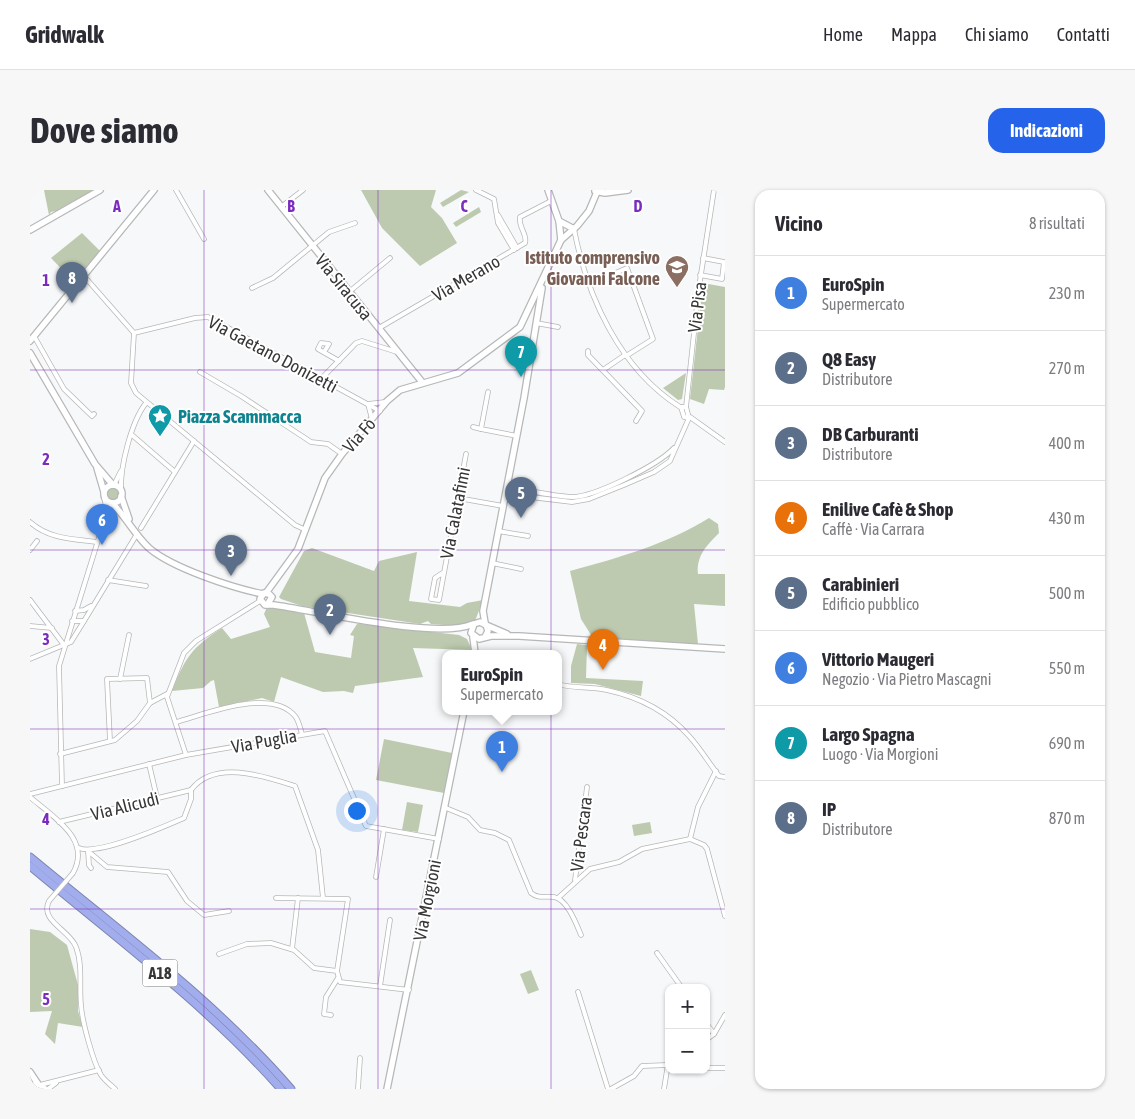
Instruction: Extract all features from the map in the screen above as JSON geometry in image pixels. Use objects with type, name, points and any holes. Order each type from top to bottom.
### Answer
[{"type":"highway","name":"A18","points":[[30,858],[218,1015],[256,1051],[291,1089]]},
{"type":"highway","points":[[30,862],[218,1015]]},
{"type":"highway","name":"A18","points":[[30,866],[191,999],[230,1035],[282,1089]]},
{"type":"street","points":[[30,230],[100,190]]},
{"type":"street","points":[[94,414],[92,416],[64,389],[32,339],[154,190]]},
{"type":"street","points":[[176,190],[204,239]]},
{"type":"street","name":"Via Siracusa","points":[[268,190],[422,382]]},
{"type":"street","points":[[281,207],[303,190]]},
{"type":"street","points":[[476,190],[494,199],[497,214],[515,249]]},
{"type":"street","points":[[548,190],[559,221],[561,240]]},
{"type":"street","points":[[477,650],[488,631],[483,611],[517,436],[537,305],[543,281],[561,240],[574,229],[589,211],[595,191],[628,190]]},
{"type":"street","name":"Via Pisa","points":[[683,407],[687,394],[700,275],[714,190]]},
{"type":"street","name":"Via Merano","points":[[378,329],[526,242],[519,222],[520,217],[551,201]]},
{"type":"street","points":[[559,221],[574,229]]},
{"type":"street","points":[[252,288],[273,278],[329,232],[355,224]]},
{"type":"street","points":[[574,229],[579,255],[599,311],[626,355],[642,376],[683,407],[690,418]]},
{"type":"street","points":[[349,292],[390,258]]},
{"type":"street","points":[[700,275],[722,279],[725,260],[703,258]]},
{"type":"street","points":[[590,284],[627,268],[653,339],[603,370]]},
{"type":"street","points":[[84,276],[134,333],[132,389],[295,525],[306,530]]},
{"type":"street","points":[[520,327],[537,305]]},
{"type":"street","name":"Via Fò","points":[[268,595],[298,549],[325,478],[342,454],[387,401],[400,390],[458,373],[504,341],[529,318],[537,305]]},
{"type":"street","name":"Via Gaetano Donizetti","points":[[134,333],[208,316],[380,411]]},
{"type":"street","points":[[529,318],[558,327]]},
{"type":"street","points":[[322,378],[356,343],[362,341],[397,352]]},
{"type":"street","points":[[588,351],[588,355],[642,411],[636,421]]},
{"type":"street","points":[[30,352],[95,464],[121,494],[130,524]]},
{"type":"street","points":[[324,352],[339,360]]},
{"type":"street","points":[[200,372],[241,396],[311,442],[328,444],[342,454]]},
{"type":"street","points":[[481,429],[488,392]]},
{"type":"street","points":[[372,420],[368,404],[387,401]]},
{"type":"street","points":[[111,503],[118,502],[121,494],[122,469],[132,435],[146,402]]},
{"type":"street","points":[[682,432],[683,407]]},
{"type":"street","points":[[684,416],[690,418],[725,442]]},
{"type":"street","points":[[507,487],[572,496],[587,495],[665,458],[674,448],[690,418]]},
{"type":"street","points":[[473,427],[517,436]]},
{"type":"street","points":[[132,435],[175,472]]},
{"type":"street","points":[[141,528],[194,441]]},
{"type":"street","points":[[505,494],[564,502],[589,499],[662,467],[670,461],[674,454],[674,448]]},
{"type":"street","name":"Via Calatafimi","points":[[444,572],[435,578],[431,599],[439,600],[466,454]]},
{"type":"street","points":[[62,786],[59,666],[107,511],[95,464]]},
{"type":"street","points":[[104,494],[107,487],[113,485],[122,469]]},
{"type":"street","points":[[106,476],[117,477]]},
{"type":"street","points":[[513,495],[514,488]]},
{"type":"street","points":[[104,494],[150,549],[169,561],[246,591],[268,595],[292,607]]},
{"type":"street","points":[[458,498],[503,506]]},
{"type":"street","points":[[105,518],[111,509],[111,503]]},
{"type":"street","points":[[30,522],[47,534],[97,542]]},
{"type":"street","points":[[498,530],[528,536]]},
{"type":"street","points":[[30,659],[71,642],[137,534]]},
{"type":"street","points":[[30,550],[37,541]]},
{"type":"street","points":[[492,563],[522,569]]},
{"type":"street","points":[[108,580],[146,586]]},
{"type":"street","points":[[246,591],[263,603],[407,626],[447,629],[483,638],[519,636]]},
{"type":"street","points":[[60,754],[110,741],[126,731],[150,703],[167,694],[184,654],[196,640],[235,615],[253,606],[271,602],[268,595]]},
{"type":"street","points":[[263,603],[268,595]]},
{"type":"street","points":[[30,600],[64,645]]},
{"type":"street","points":[[75,610],[88,609],[93,605]]},
{"type":"street","points":[[474,650],[470,629],[483,611]]},
{"type":"street","points":[[72,622],[84,621]]},
{"type":"street","points":[[447,629],[475,623],[485,624],[505,634],[519,636],[725,651]]},
{"type":"street","points":[[30,626],[52,628]]},
{"type":"street","points":[[120,679],[129,635]]},
{"type":"street","points":[[110,741],[108,679],[147,678],[150,703]]},
{"type":"street","points":[[562,685],[595,687],[643,700],[675,721],[716,771],[725,778]]},
{"type":"street","points":[[167,694],[186,755]]},
{"type":"street","points":[[176,722],[261,701],[294,714],[302,734]]},
{"type":"street","name":"Via Morgioni","points":[[387,1089],[409,990],[463,715]]},
{"type":"street","name":"Via Puglia","points":[[30,796],[62,786],[186,755],[324,731],[366,826],[439,839]]},
{"type":"street","points":[[149,764],[157,798]]},
{"type":"street","points":[[690,839],[698,807],[716,771]]},
{"type":"street","points":[[88,851],[120,841],[138,838],[184,818],[191,799],[190,790],[197,782],[213,773],[252,774],[294,786],[318,850],[323,898]]},
{"type":"street","name":"Via Pescara","points":[[575,880],[586,787]]},
{"type":"street","name":"Via Alicudi","points":[[59,822],[190,790]]},
{"type":"street","points":[[30,796],[59,822],[74,838],[79,848],[78,859],[73,873],[49,901],[47,913],[73,940],[79,966],[81,1005],[99,1070],[102,1076],[115,1089]]},
{"type":"street","points":[[446,808],[468,817],[480,830],[495,833],[510,840],[531,893],[539,898],[558,898],[567,906],[580,935]]},
{"type":"street","points":[[376,877],[384,829]]},
{"type":"street","points":[[558,898],[575,880],[596,866],[619,862],[642,850],[690,839],[707,848],[723,900],[725,916]]},
{"type":"street","points":[[79,848],[88,851],[108,867],[168,872],[187,901],[204,915],[229,911]]},
{"type":"street","points":[[88,851],[88,865],[91,868]]},
{"type":"street","points":[[276,898],[348,899],[337,971],[340,982],[409,990]]},
{"type":"street","points":[[292,948],[298,898]]},
{"type":"street","points":[[380,986],[390,920]]},
{"type":"street","points":[[219,954],[247,944],[271,943],[292,948],[314,968],[337,971]]},
{"type":"street","points":[[657,952],[679,984]]},
{"type":"street","points":[[331,1015],[324,1014],[325,1001],[338,978]]},
{"type":"street","points":[[578,992],[609,1089],[634,1076],[642,1066],[665,1066]]},
{"type":"street","points":[[710,1037],[714,1034],[725,1015]]},
{"type":"street","points":[[710,1028],[714,1034]]},
{"type":"street","points":[[358,1089],[360,1058]]},
{"type":"street","points":[[710,1068],[725,1068]]},
{"type":"street","points":[[30,1079],[30,1087],[43,1087],[99,1070]]},
{"type":"street","points":[[30,1072],[43,1087]]},
{"type":"street","points":[[664,1089],[667,1074]]},
{"type":"street","points":[[43,1087],[58,1082]]},
{"type":"green space","points":[[44,190],[93,190],[51,212],[49,215]]},
{"type":"green space","points":[[361,190],[436,190],[431,207],[442,218],[457,243],[420,266],[382,228]]},
{"type":"green space","points":[[461,190],[469,192],[443,207],[440,203]]},
{"type":"green space","points":[[479,207],[481,212],[456,227],[453,223]]},
{"type":"green space","points":[[82,233],[100,251],[74,282],[51,258]]},
{"type":"green space","points":[[703,283],[725,287],[725,387],[724,390],[709,389],[704,404],[690,399]]},
{"type":"green space","points":[[686,373],[682,399],[678,400],[663,388]]},
{"type":"green space","points":[[113,488],[118,490],[120,495],[118,500],[113,502],[108,500],[106,495],[108,490]]},
{"type":"green space","points":[[709,518],[718,524],[719,533],[701,556],[698,574],[725,574],[725,606],[694,604],[698,644],[593,638],[581,619],[570,571],[659,543]]},
{"type":"green space","points":[[312,548],[374,571],[379,561],[417,552],[409,601],[460,607],[467,603],[483,600],[475,621],[459,626],[431,624],[428,621],[420,624],[302,606],[281,599],[279,597],[304,551]]},
{"type":"green space","points":[[267,607],[304,613],[315,652],[351,658],[354,636],[350,635],[357,624],[459,635],[467,639],[472,650],[413,648],[423,677],[355,686],[353,693],[344,691],[323,692],[281,677],[274,702],[262,698],[219,707],[214,680],[203,688],[172,691],[181,670],[191,654],[203,641],[222,628],[231,639],[270,627],[264,614]]},
{"type":"green space","points":[[577,644],[587,645],[586,678],[643,681],[641,696],[595,684],[571,683],[571,666]]},
{"type":"green space","points":[[384,739],[452,753],[444,793],[376,780]]},
{"type":"green space","points":[[407,802],[423,805],[418,832],[402,830]]},
{"type":"green space","points":[[650,822],[652,833],[634,836],[632,825]]},
{"type":"green space","points":[[30,929],[50,932],[67,945],[78,985],[78,1011],[83,1027],[58,1023],[55,1044],[45,1034],[52,1011],[30,1012]]},
{"type":"green space","points":[[531,970],[539,990],[528,994],[520,974]]},
{"type":"place","name":"Istituto comprensivo Giovanni Falcone","points":[[677,288]]},
{"type":"place","name":"IP","points":[[72,303]]},
{"type":"place","name":"Largo Spagna","points":[[521,377]]},
{"type":"place","name":"Piazza Scammacca","points":[[160,437]]},
{"type":"place","name":"Carabinieri","points":[[521,518]]},
{"type":"place","name":"Vittorio Maugeri","points":[[102,545]]},
{"type":"place","name":"DB Carburanti","points":[[231,576]]},
{"type":"place","name":"Q8 Easy","points":[[330,635]]},
{"type":"place","name":"Enilive Cafè & Shop","points":[[603,670]]},
{"type":"place","name":"EuroSpin","points":[[502,772]]}]
